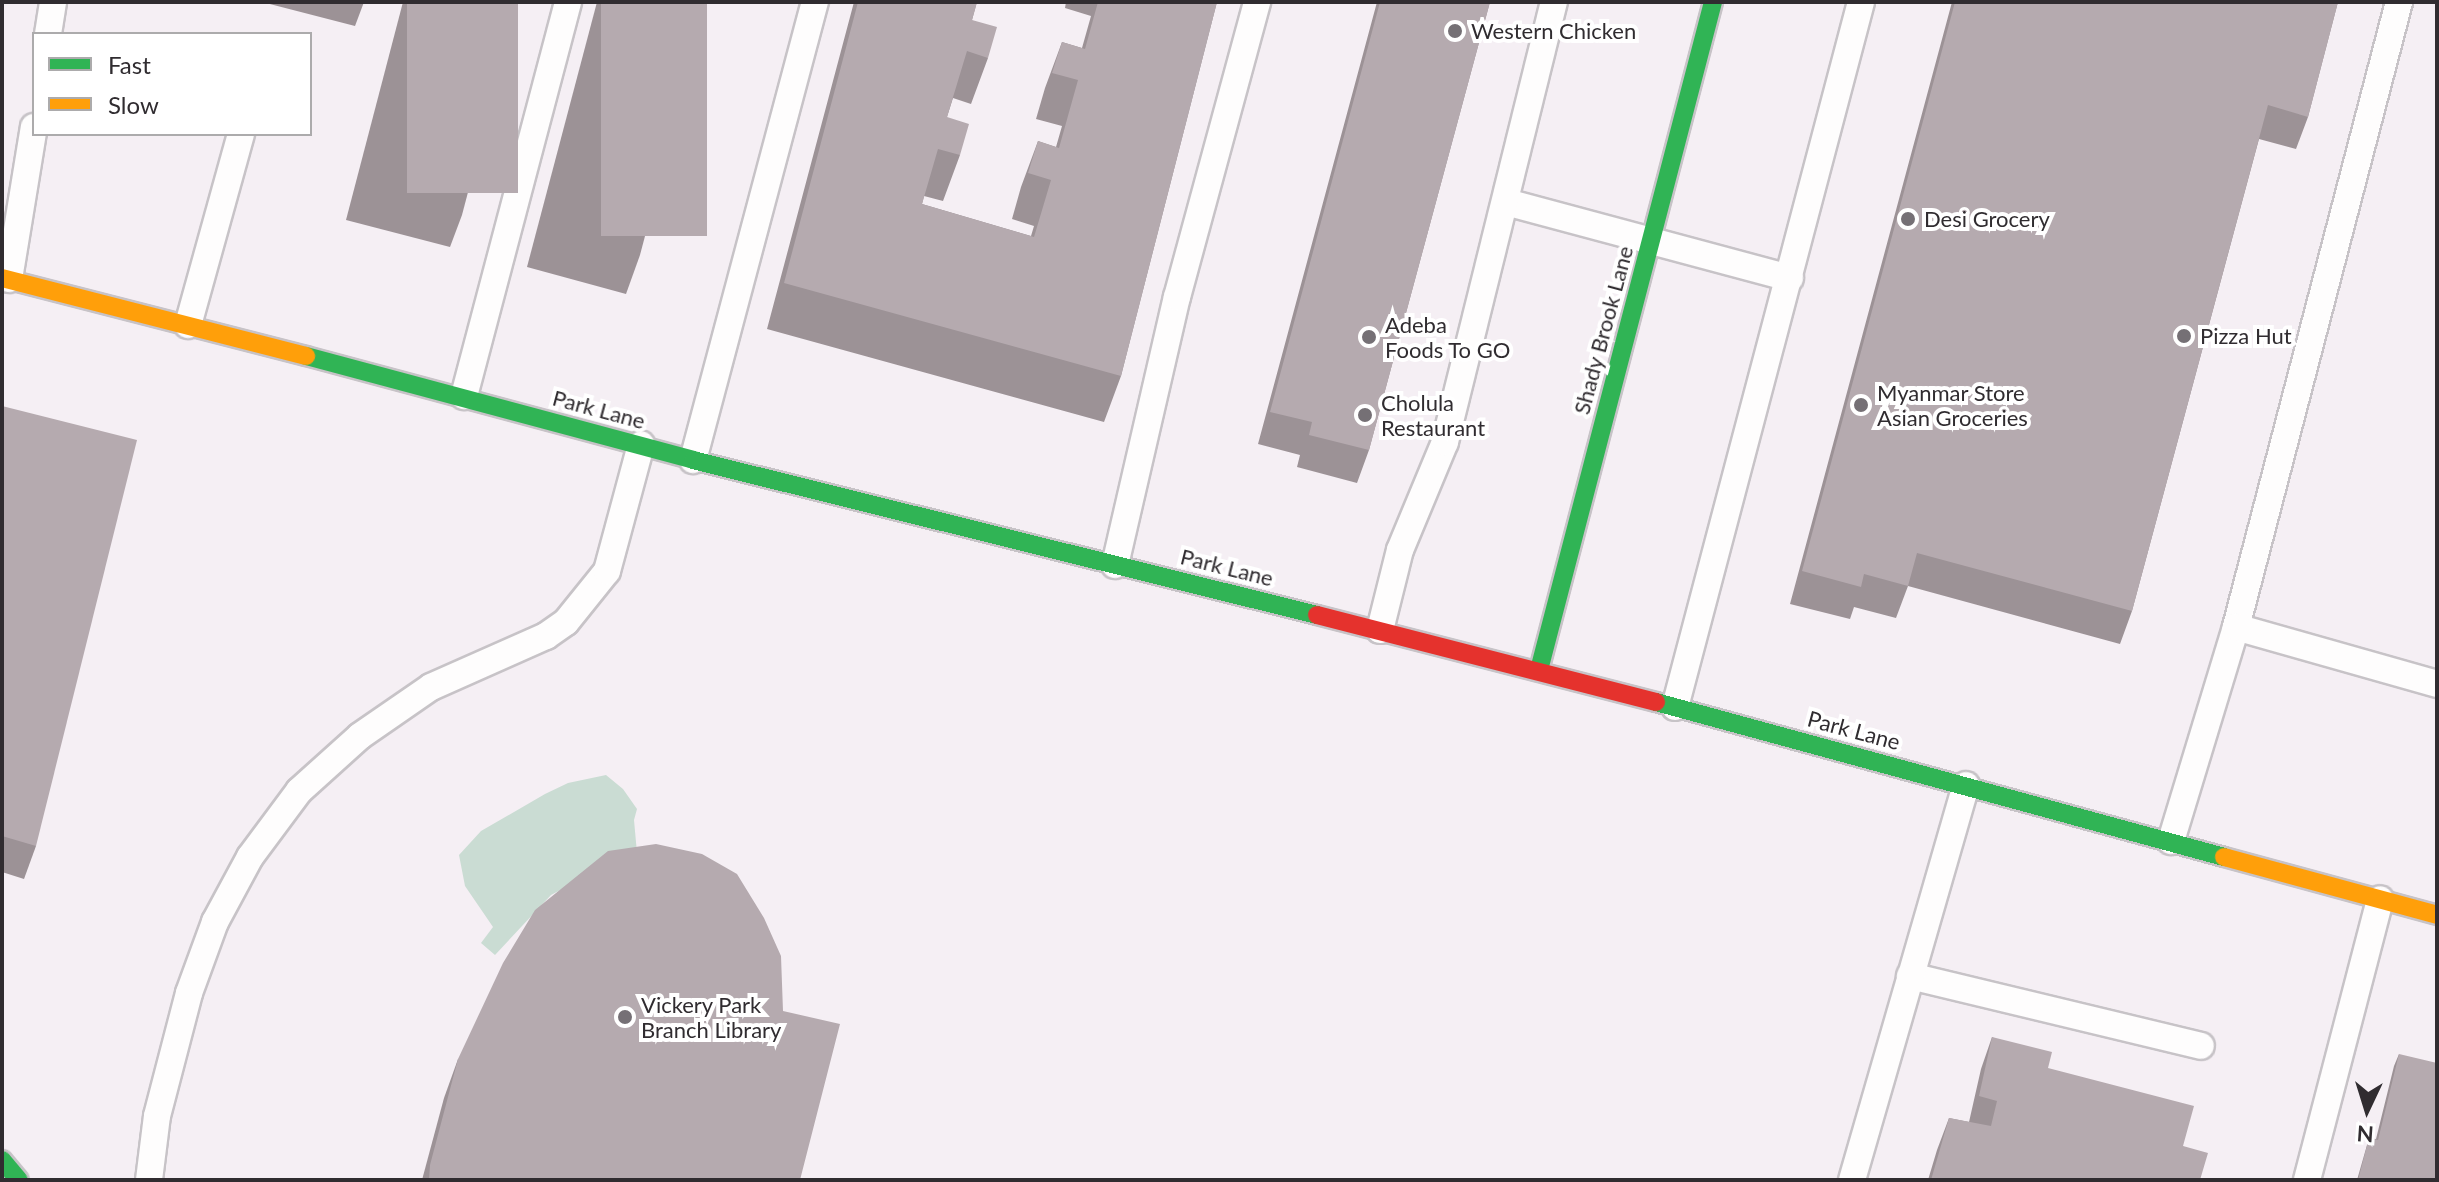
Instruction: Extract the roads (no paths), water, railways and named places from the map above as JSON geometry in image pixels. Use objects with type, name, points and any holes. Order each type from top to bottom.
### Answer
[{"type":"main road","name":"Shady Brook Lane","points":[[1539,670],[1713,2]]},
{"type":"main road","name":"Park Lane","points":[[6,279],[464,396],[693,460],[1539,670],[2437,915]]},
{"type":"main road","points":[[2,1160],[19,1180]]},
{"type":"lane","points":[[48,32],[53,2]]},
{"type":"lane","points":[[464,396],[568,2]]},
{"type":"lane","points":[[693,460],[815,2]]},
{"type":"lane","points":[[1115,565],[1177,297],[1257,2]]},
{"type":"lane","points":[[1380,630],[1400,550],[1445,442],[1554,2]]},
{"type":"lane","points":[[1675,707],[1861,2]]},
{"type":"lane","points":[[2171,841],[2236,627],[2399,2]]},
{"type":"lane","points":[[6,279],[32,136]]},
{"type":"lane","points":[[188,325],[240,136]]},
{"type":"lane","points":[[1506,202],[1790,278]]},
{"type":"lane","points":[[149,1180],[157,1116],[189,993],[215,922],[250,857],[299,791],[360,736],[431,687],[546,636],[566,622],[607,571],[641,445]]},
{"type":"lane","points":[[2236,627],[2437,684]]},
{"type":"lane","points":[[1852,1180],[1966,785]]},
{"type":"lane","points":[[2307,1180],[2380,899]]},
{"type":"lane","points":[[1910,976],[2201,1046]]},
{"type":"place","name":"Western Chicken","points":[[1455,31]]},
{"type":"place","name":"Desi Grocery","points":[[1908,219]]},
{"type":"place","name":"Pizza Hut","points":[[2184,336]]},
{"type":"place","name":"Adeba Foods To GO","points":[[1369,337]]},
{"type":"place","name":"Myanmar Store Asian Groceries","points":[[1861,405]]},
{"type":"place","name":"Cholula Restaurant","points":[[1365,415]]},
{"type":"place","name":"Vickery Park Branch Library","points":[[625,1017]]}]
